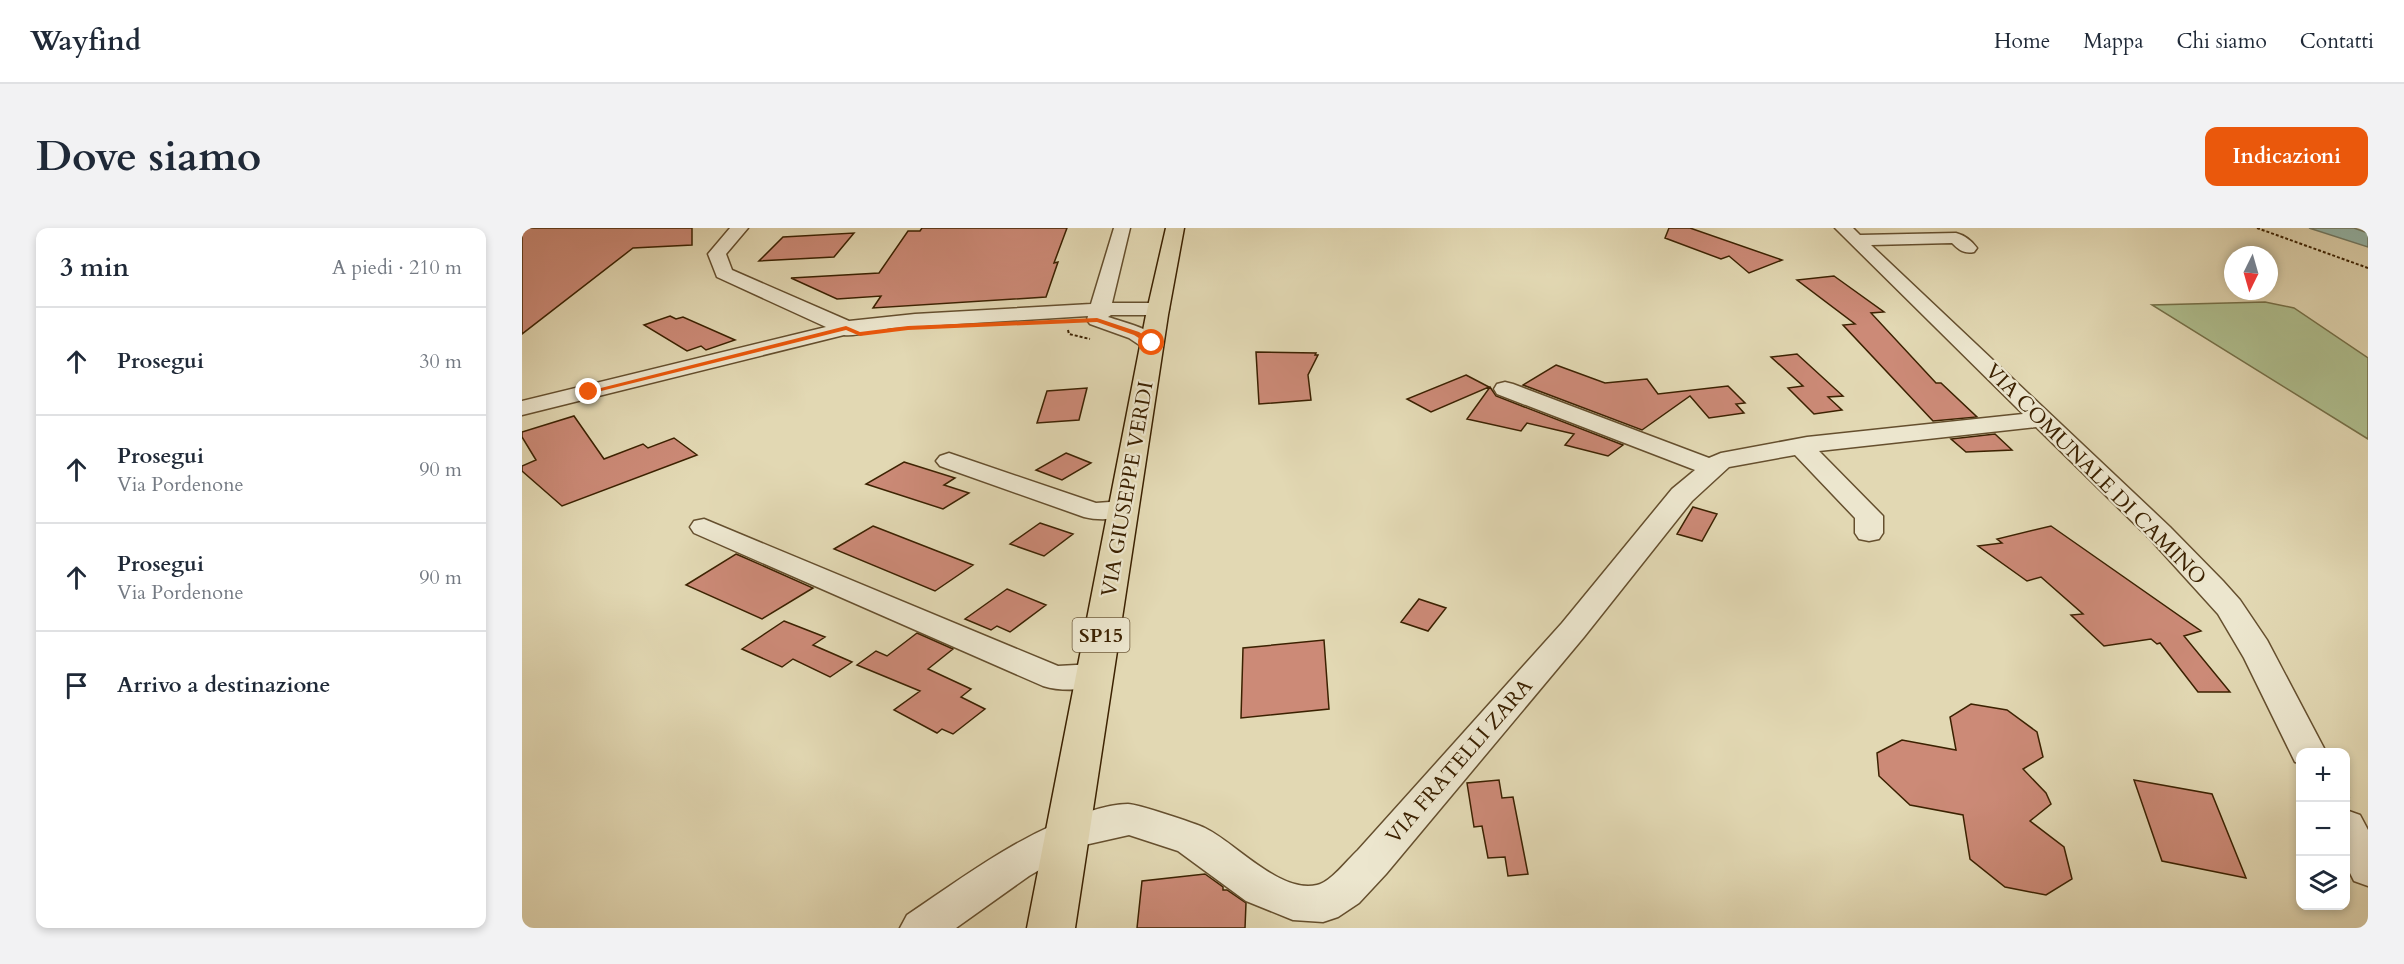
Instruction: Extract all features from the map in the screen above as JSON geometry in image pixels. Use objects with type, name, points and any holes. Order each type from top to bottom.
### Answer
[{"type":"main road","name":"VIA GIUSEPPE VERDI","points":[[1051,928],[1156,322],[1175,228]]},
{"type":"street","points":[[740,228],[726,241],[717,254],[724,273],[853,331]]},
{"type":"street","points":[[1099,314],[1122,228]]},
{"type":"street","points":[[1849,234],[1956,238],[1968,248]]},
{"type":"street","name":"VIA COMUNALE DI CAMINO","points":[[1849,234],[2160,533],[2229,607],[2245,632],[2305,748]]},
{"type":"street","points":[[1099,314],[1163,286]]},
{"type":"street","points":[[1099,314],[1136,334],[1156,322]]},
{"type":"street","points":[[522,412],[853,331],[1099,314],[1156,322]]},
{"type":"street","points":[[1505,389],[1713,468]]},
{"type":"street","points":[[522,408],[575,398]]},
{"type":"street","name":"VIA FRATELLI ZARA","points":[[922,928],[1015,864],[1066,835],[1100,824],[1129,819],[1192,840],[1261,888],[1293,902],[1323,904],[1344,890],[1372,862],[1572,630],[1682,495],[1721,461],[1800,446],[2042,419]]},
{"type":"street","points":[[1800,446],[1869,516],[1869,533]]},
{"type":"street","points":[[949,461],[1094,511],[1123,509]]},
{"type":"street","points":[[704,527],[1055,678],[1094,676]]},
{"type":"street","points":[[2350,834],[2368,869]]},
{"type":"path","points":[[2257,228],[2368,268]]},
{"type":"green space","points":[[2265,302],[2294,308],[2368,358],[2368,439],[2152,305]]},
{"type":"water","points":[[2309,228],[2354,228],[2368,233],[2368,247]]},
{"type":"building","points":[[522,228],[692,228],[692,245],[633,248],[522,334]]},
{"type":"building","points":[[922,228],[1067,228],[1054,263],[1058,262],[1046,297],[873,308],[881,296],[837,299],[791,278],[879,273],[908,231],[920,231]]},
{"type":"building","points":[[1669,228],[1690,228],[1782,260],[1749,273],[1729,256],[1721,259],[1665,238]]},
{"type":"building","points":[[854,233],[834,257],[759,261],[783,237]]},
{"type":"building","points":[[1834,276],[1884,312],[1871,313],[1936,383],[1941,383],[1977,417],[1933,421],[1843,325],[1855,324],[1797,280]]},
{"type":"building","points":[[670,316],[676,319],[683,317],[735,340],[706,350],[701,346],[687,351],[644,325]]},
{"type":"building","points":[[1256,352],[1316,353],[1315,355],[1318,355],[1308,375],[1311,400],[1259,404]]},
{"type":"building","points":[[1797,354],[1843,396],[1828,397],[1842,410],[1814,414],[1788,388],[1803,386],[1771,357]]},
{"type":"building","points":[[1556,365],[1605,383],[1647,379],[1658,394],[1728,386],[1745,403],[1736,404],[1744,413],[1709,418],[1690,396],[1642,430],[1523,385]]},
{"type":"building","points":[[1466,375],[1489,387],[1431,412],[1407,399]]},
{"type":"building","points":[[1490,387],[1496,396],[1623,445],[1608,456],[1565,445],[1574,434],[1527,423],[1521,431],[1467,419]]},
{"type":"building","points":[[1087,388],[1079,420],[1037,423],[1047,391]]},
{"type":"building","points":[[574,416],[604,459],[643,444],[648,448],[674,438],[697,455],[562,506],[522,471],[522,466],[536,460],[522,437],[522,432]]},
{"type":"building","points":[[1995,434],[2012,450],[1966,452],[1951,439]]},
{"type":"building","points":[[1066,453],[1091,463],[1062,480],[1036,470]]},
{"type":"building","points":[[904,462],[955,478],[944,485],[969,493],[943,509],[866,484]]},
{"type":"building","points":[[1693,507],[1717,514],[1702,541],[1677,534]]},
{"type":"building","points":[[1040,523],[1073,534],[1044,556],[1010,544]]},
{"type":"building","points":[[873,526],[973,565],[935,591],[834,549]]},
{"type":"building","points":[[2051,526],[2201,631],[2184,636],[2230,692],[2198,692],[2160,643],[2157,644],[2151,639],[2104,646],[2071,615],[2083,614],[2041,577],[2027,581],[1978,546],[2002,543],[1997,539]]},
{"type":"building","points":[[736,554],[813,588],[762,619],[686,585]]},
{"type":"building","points":[[1007,589],[1046,605],[1010,632],[997,626],[991,630],[965,619]]},
{"type":"building","points":[[1419,599],[1446,608],[1428,631],[1401,622]]},
{"type":"building","points":[[784,621],[825,637],[813,645],[852,662],[830,677],[793,659],[782,667],[742,649]]},
{"type":"building","points":[[917,633],[953,649],[928,669],[971,689],[961,697],[985,709],[953,734],[942,729],[937,733],[894,710],[920,691],[857,665],[876,651],[887,656]]},
{"type":"building","points":[[1324,640],[1329,709],[1241,718],[1243,648]]},
{"type":"building","points":[[1971,704],[2007,710],[2037,732],[2043,757],[2023,769],[2046,793],[2051,804],[2030,821],[2064,847],[2072,879],[2046,895],[2005,887],[1970,859],[1963,815],[1910,805],[1879,776],[1877,753],[1902,740],[1956,750],[1950,717]]},
{"type":"building","points":[[1499,780],[1502,798],[1513,797],[1528,874],[1508,876],[1505,857],[1488,858],[1482,826],[1474,827],[1467,783]]},
{"type":"building","points":[[2134,780],[2212,794],[2246,878],[2162,861]]},
{"type":"building","points":[[1205,874],[1223,887],[1223,890],[1227,890],[1246,903],[1245,928],[1137,928],[1142,881]]},
{"type":"route","points":[[589,392],[846,328],[860,334],[908,328],[1097,320],[1136,334],[1152,343]]}]
